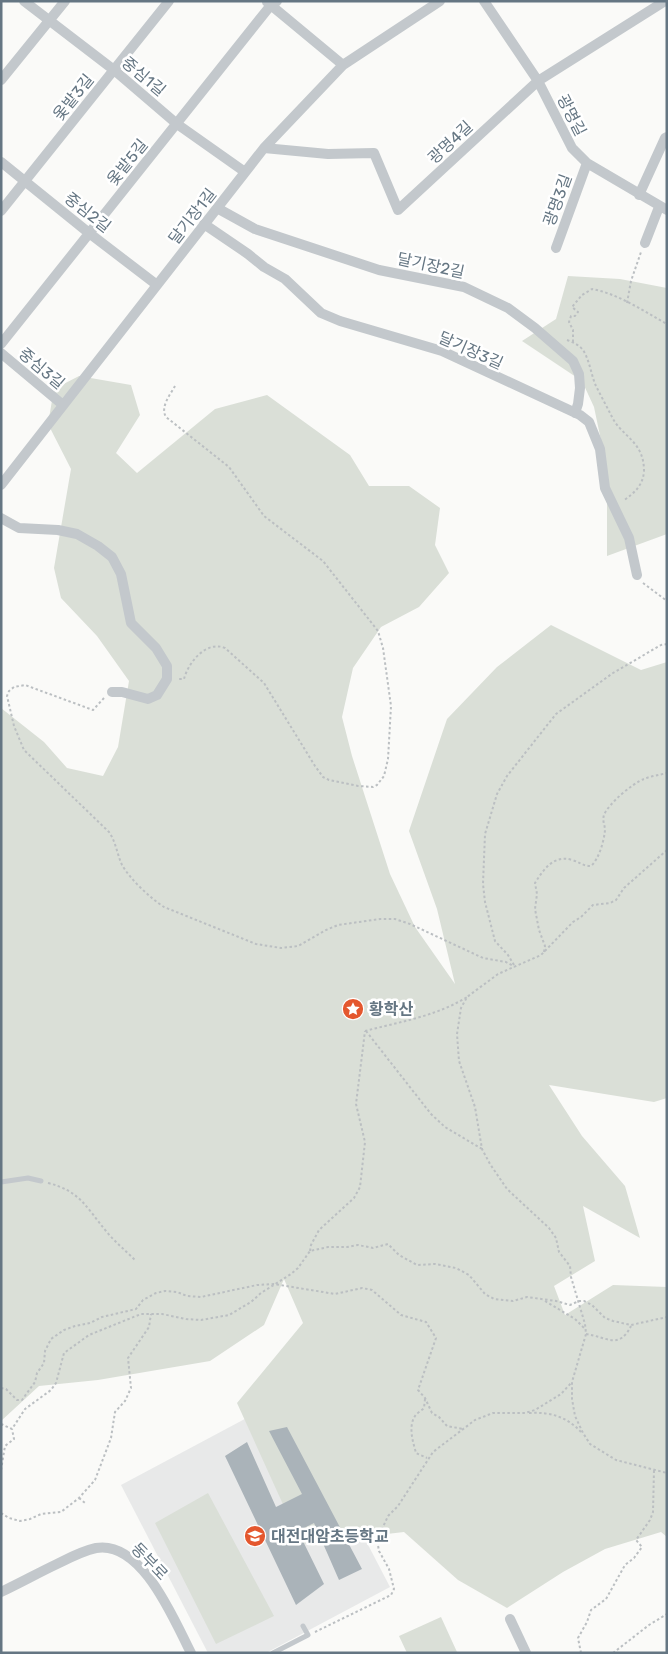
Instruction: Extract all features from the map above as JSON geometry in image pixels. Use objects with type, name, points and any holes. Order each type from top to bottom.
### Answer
[{"type":"street","name":"중심1길","points":[[24,1],[114,70],[176,124],[245,172]]},
{"type":"street","points":[[1,80],[65,1]]},
{"type":"street","name":"옻밭3길","points":[[1,211],[169,1]]},
{"type":"street","name":"달기장1길","points":[[1,485],[264,148],[343,65],[440,1]]},
{"type":"street","name":"광명길","points":[[484,1],[538,81],[572,148],[587,163],[663,209]]},
{"type":"street","name":"광명4길","points":[[264,148],[328,154],[374,153],[398,210],[538,81],[665,1]]},
{"type":"street","points":[[272,2],[343,65]]},
{"type":"street","name":"옻밭5길","points":[[1,344],[272,2]]},
{"type":"street","points":[[639,195],[667,137]]},
{"type":"street","name":"중심2길","points":[[1,162],[157,285]]},
{"type":"street","name":"광명3길","points":[[556,248],[587,163]]},
{"type":"street","name":"달기장2길","points":[[217,208],[255,229],[379,270],[464,287],[508,308],[535,328],[573,361],[579,374],[580,388],[575,413]]},
{"type":"street","points":[[644,243],[663,209]]},
{"type":"street","name":"달기장3길","points":[[204,224],[264,267],[285,279],[321,313],[340,321],[442,351],[580,415],[589,422],[600,449],[605,488],[629,538],[637,575]]},
{"type":"street","name":"중심3길","points":[[1,354],[63,405]]},
{"type":"street","points":[[1,518],[19,528],[58,530],[77,534],[98,546],[112,557],[121,574],[131,623],[156,648],[167,666],[167,679],[157,695],[148,699],[122,692],[112,692]]},
{"type":"street","name":"동부로","points":[[1,1592],[78,1554],[96,1548],[109,1548],[121,1551],[142,1570],[160,1594],[191,1653]]},
{"type":"street","points":[[510,1619],[526,1653]]},
{"type":"lane","points":[[1,1182],[28,1178],[41,1181]]},
{"type":"lane","points":[[273,1653],[308,1635],[303,1626]]},
{"type":"path","points":[[627,303],[631,281],[644,243]]},
{"type":"path","points":[[573,342],[569,322],[571,316],[575,316],[578,312],[572,308],[577,300],[592,289],[606,292],[667,324]]},
{"type":"path","points":[[565,339],[578,345],[584,351],[596,386],[613,419],[636,444],[641,459],[644,470],[640,487],[632,495],[614,506]]},
{"type":"path","points":[[167,679],[184,679],[188,666],[196,657],[217,646],[225,648],[264,683],[323,777],[337,782],[368,787],[377,785],[384,776],[388,759],[391,706],[383,648],[378,630],[323,561],[264,516],[229,467],[166,417],[163,413],[164,407],[175,386]]},
{"type":"path","points":[[637,575],[644,584],[667,602]]},
{"type":"path","points":[[515,966],[508,955],[494,941],[484,893],[483,849],[485,834],[497,794],[507,776],[556,714],[629,663],[661,645],[667,644]]},
{"type":"path","points":[[112,692],[93,710],[24,685],[9,690],[6,696],[14,726],[24,750],[109,832],[115,840],[120,860],[125,870],[151,897],[164,907],[256,944],[281,948],[298,946],[338,925],[380,919],[395,919],[410,924],[483,958],[506,962],[515,966]]},
{"type":"path","points":[[544,952],[536,909],[537,894],[535,883],[539,876],[549,865],[564,858],[591,866],[596,861],[603,840],[605,829],[604,813],[629,788],[643,779],[667,773]]},
{"type":"path","points":[[365,1031],[453,1006],[498,974],[541,955],[573,922],[593,905],[610,903],[616,900],[624,888],[666,851]]},
{"type":"path","points":[[467,997],[461,1008],[457,1034],[458,1061],[475,1107],[482,1149],[490,1164],[508,1188],[549,1228],[556,1238],[559,1252],[570,1266],[571,1277],[586,1330],[572,1382],[575,1416],[583,1434]]},
{"type":"path","points":[[365,1031],[431,1114],[445,1127],[482,1149]]},
{"type":"path","points":[[1,1470],[5,1446],[14,1439],[12,1429],[25,1409],[51,1390],[56,1382],[64,1354],[69,1348],[89,1335],[141,1314],[162,1314],[202,1320],[220,1317],[238,1310],[298,1268],[310,1251],[319,1230],[354,1198],[360,1187],[365,1142],[356,1104],[365,1031]]},
{"type":"path","points":[[41,1181],[63,1187],[72,1192],[136,1261]]},
{"type":"path","points":[[310,1251],[328,1247],[358,1245],[373,1248],[388,1244],[399,1255],[417,1265],[435,1264],[456,1268],[469,1275],[489,1298],[513,1301],[527,1296],[570,1305],[578,1301],[584,1301],[592,1305],[605,1318],[613,1322],[631,1325],[667,1317]]},
{"type":"path","points":[[1,1388],[6,1389],[17,1400],[22,1400],[35,1382],[37,1373],[44,1363],[45,1350],[51,1340],[64,1330],[90,1323],[102,1317],[136,1309],[142,1300],[156,1293],[171,1291],[187,1296],[201,1297],[257,1285],[274,1284],[335,1294],[362,1288],[372,1290],[401,1315],[426,1322],[436,1338],[418,1390],[425,1398],[432,1413],[439,1417],[447,1426],[463,1429]]},
{"type":"path","points":[[543,1300],[575,1319],[586,1330]]},
{"type":"path","points":[[1,1513],[9,1518],[20,1520],[30,1519],[41,1514],[61,1512],[95,1480],[111,1438],[115,1412],[125,1401],[130,1388],[128,1358],[149,1327],[151,1314]]},
{"type":"path","points":[[586,1334],[620,1340],[624,1338],[631,1325]]},
{"type":"path","points":[[525,1413],[545,1405],[561,1394],[572,1382]]},
{"type":"path","points":[[425,1398],[424,1408],[416,1415],[412,1423],[412,1438],[416,1453],[428,1458]]},
{"type":"path","points":[[308,1635],[391,1595],[394,1589],[389,1569],[379,1551],[377,1540],[388,1516],[398,1506],[428,1458],[440,1446],[475,1420],[494,1414],[543,1412],[557,1415],[576,1426],[590,1444],[616,1460],[667,1473]]},
{"type":"path","points":[[1,1424],[12,1429]]},
{"type":"path","points":[[581,1653],[578,1638],[587,1622],[590,1610],[606,1599],[626,1565],[642,1547],[636,1540],[650,1520],[653,1512],[654,1470]]},
{"type":"path","points":[[1,1481],[1,1492]]},
{"type":"path","points":[[78,1498],[85,1503]]},
{"type":"path","points":[[614,1653],[649,1625],[667,1614]]},
{"type":"shaded area","points":[[568,276],[620,279],[667,288],[667,534],[607,556],[607,469],[594,407],[582,381],[522,341],[556,319]]},
{"type":"shaded area","points":[[79,376],[131,385],[140,415],[116,453],[137,473],[215,409],[267,395],[350,455],[369,486],[409,486],[440,508],[435,545],[449,573],[419,607],[381,627],[353,668],[342,717],[352,756],[390,874],[415,927],[455,984],[437,909],[409,831],[447,719],[497,667],[551,625],[641,670],[667,662],[667,1098],[654,1102],[549,1085],[582,1136],[625,1186],[640,1238],[583,1206],[595,1261],[554,1286],[565,1315],[613,1285],[667,1287],[667,1537],[661,1532],[605,1549],[563,1572],[507,1608],[458,1580],[404,1532],[301,1544],[237,1403],[303,1323],[284,1279],[264,1325],[210,1361],[98,1380],[39,1386],[1,1421],[1,708],[44,742],[67,768],[103,776],[118,747],[129,681],[97,636],[61,598],[54,568],[71,469],[48,424],[54,389]]},
{"type":"shaded area","name":"대전대암초등학교","points":[[290,1395],[390,1587],[266,1653],[208,1653],[121,1485]]},
{"type":"shaded area","points":[[208,1493],[274,1616],[216,1644],[155,1523]]},
{"type":"shaded area","points":[[441,1617],[457,1652],[407,1653],[399,1636]]},
{"type":"building","points":[[287,1427],[362,1569],[339,1580],[314,1523],[298,1531],[324,1584],[296,1605],[225,1456],[247,1442],[276,1507],[302,1494],[269,1431]]},
{"type":"place","name":"황학산","points":[[353,1009]]},
{"type":"place","name":"대전대암초등학교","points":[[255,1536]]}]
